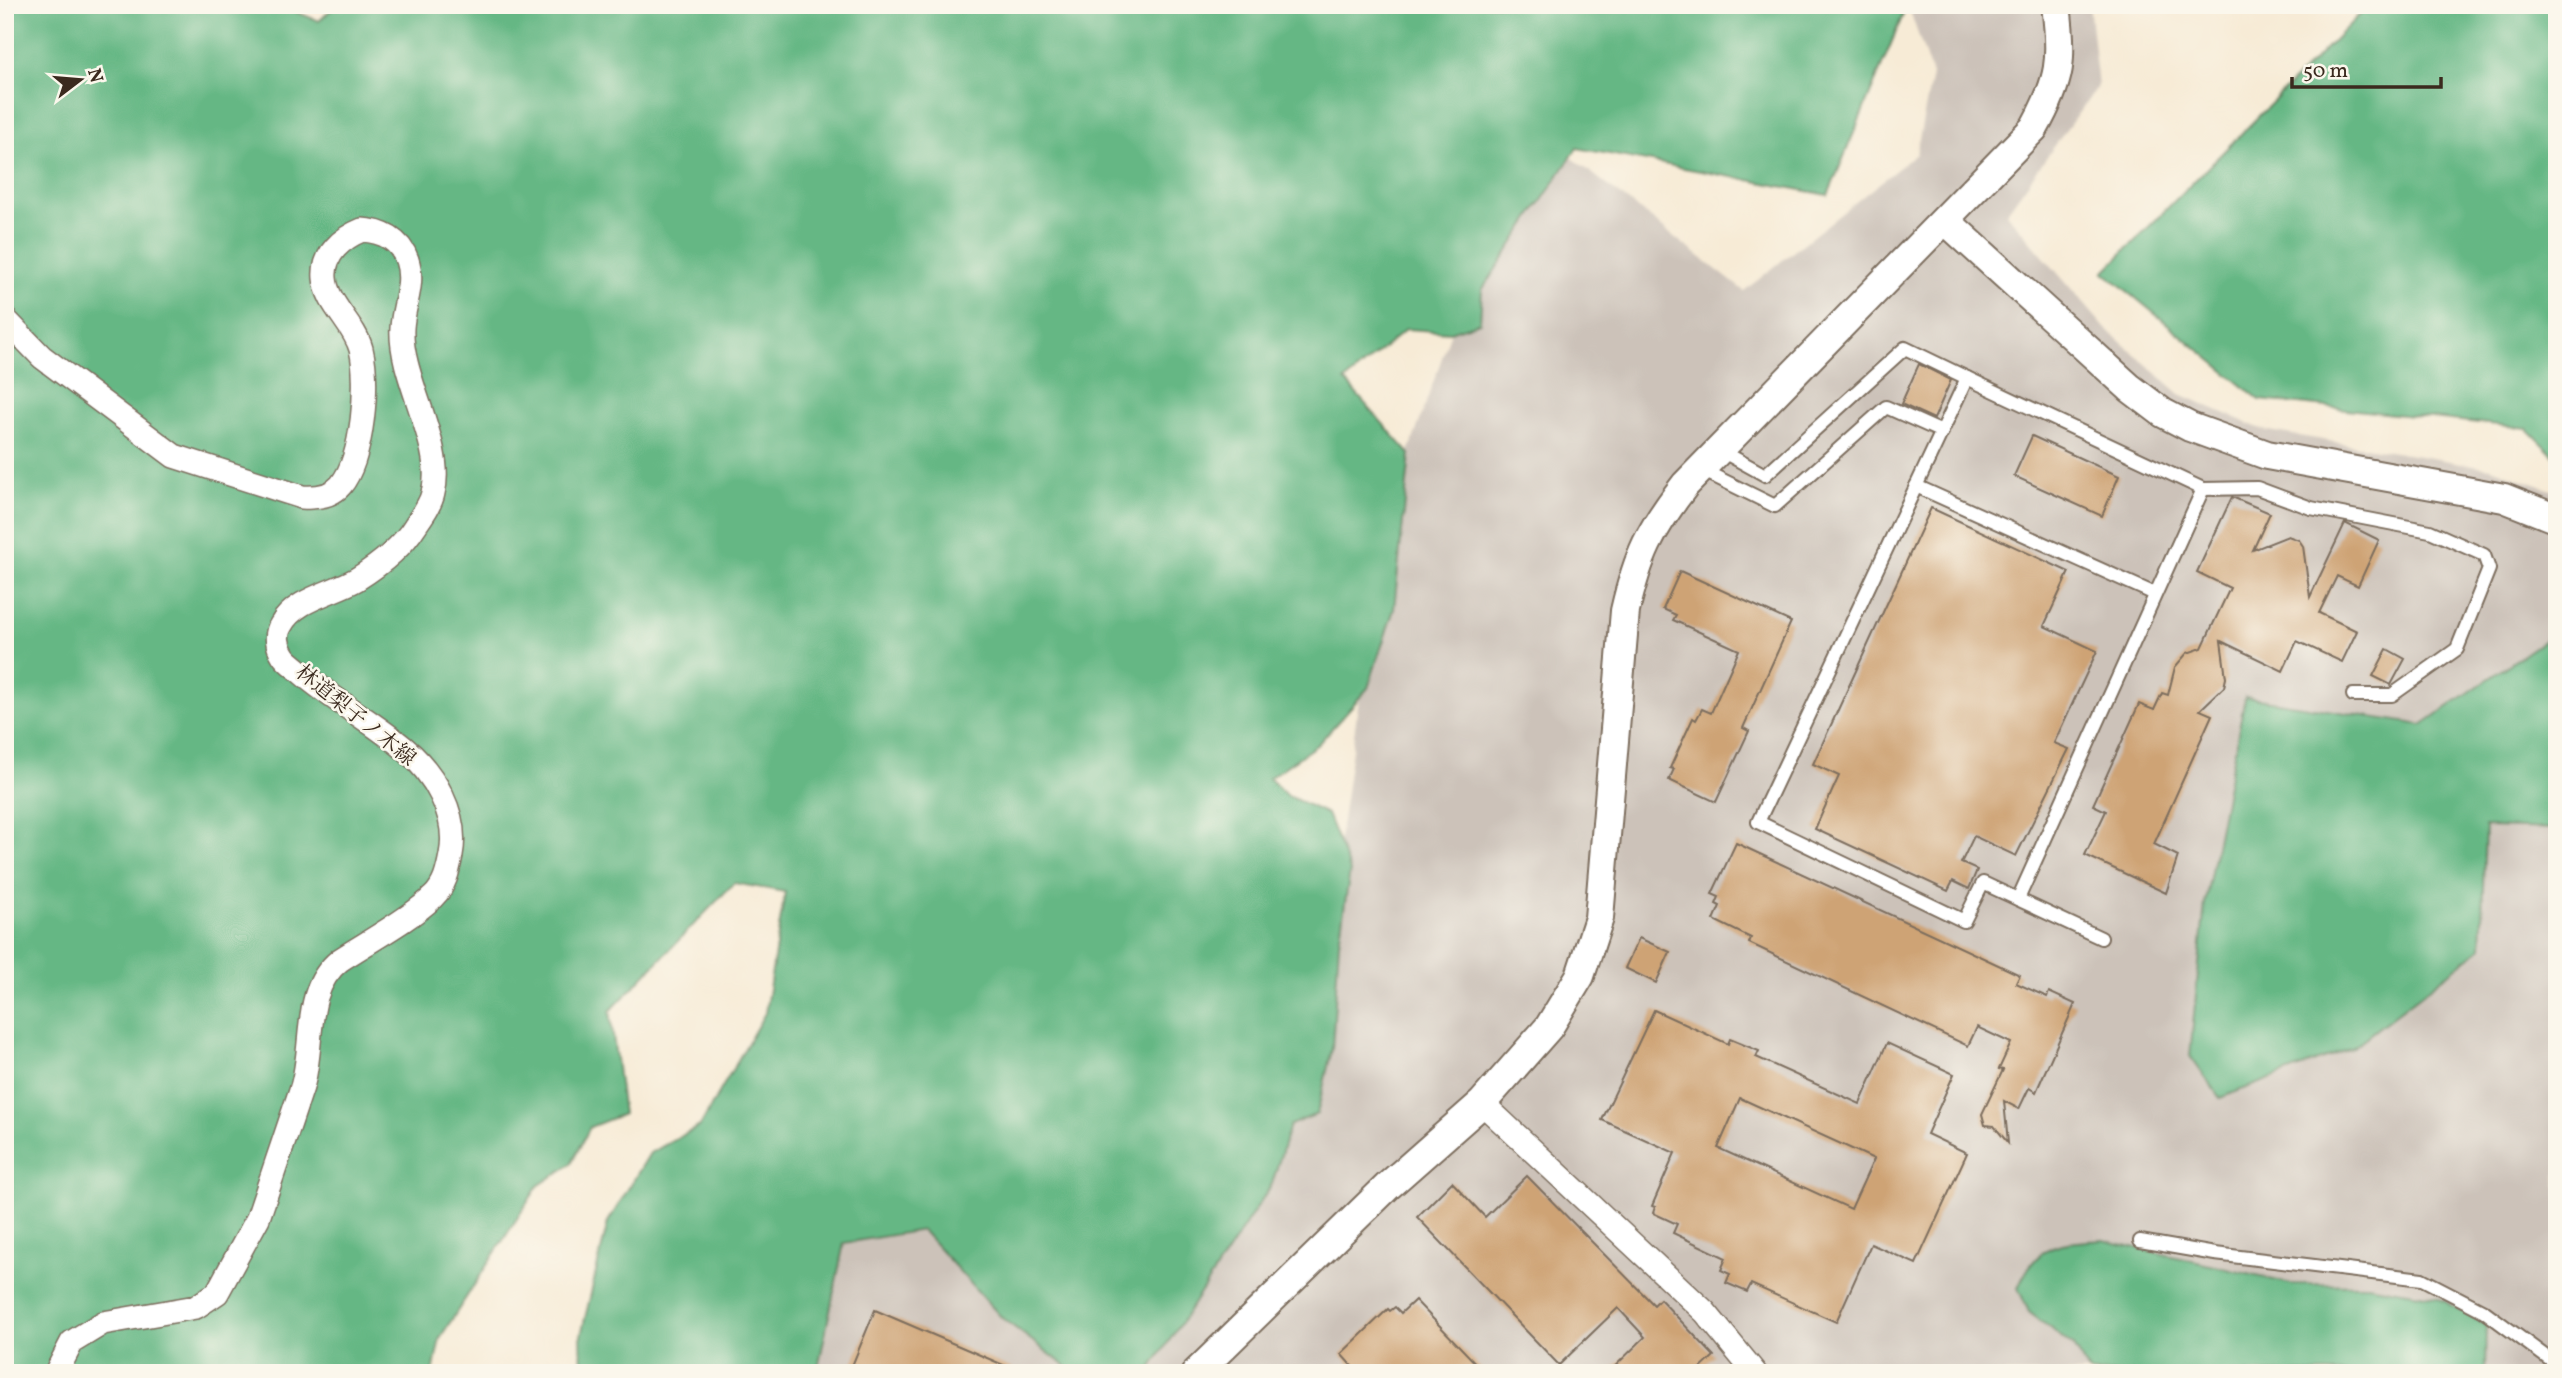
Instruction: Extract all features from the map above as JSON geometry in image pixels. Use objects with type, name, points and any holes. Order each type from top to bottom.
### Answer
[{"type":"street","points":[[1196,1373],[1388,1186],[1482,1103],[1549,1027],[1580,976],[1599,918],[1625,611],[1636,564],[1654,524],[1710,459],[2034,128],[2052,95],[2062,51],[2056,5]]},
{"type":"street","points":[[1945,220],[2130,387],[2163,413],[2190,427],[2267,455],[2504,498],[2557,519]]},
{"type":"street","name":"林道梨子ノ木線","points":[[5,319],[42,357],[174,456],[302,497],[318,498],[331,493],[346,476],[366,407],[360,348],[347,320],[332,300],[325,277],[328,261],[336,245],[362,230],[387,235],[398,244],[407,260],[410,276],[402,327],[404,350],[434,463],[433,494],[414,528],[386,557],[356,579],[296,608],[279,626],[277,636],[283,656],[318,687],[405,749],[423,770],[448,810],[454,841],[447,878],[433,898],[340,960],[328,970],[318,985],[308,1067],[302,1087],[258,1218],[217,1293],[196,1307],[103,1323],[72,1342],[56,1373]]},
{"type":"street","points":[[1482,1103],[1705,1312],[1755,1373]]},
{"type":"lane","points":[[1710,459],[1765,475],[1905,348],[2203,489],[2257,488],[2311,508],[2430,531],[2484,555],[2489,569],[2457,649],[2392,695],[2353,695]]},
{"type":"lane","points":[[1967,378],[1758,822],[1964,921],[1983,883],[2101,938]]},
{"type":"lane","points":[[1710,459],[1775,506],[1886,407],[1942,432]]},
{"type":"lane","points":[[1916,486],[2155,594]]},
{"type":"lane","points":[[2018,899],[2203,489]]},
{"type":"lane","points":[[2140,1241],[2215,1254],[2422,1279],[2484,1311],[2557,1365]]},
{"type":"shaded area","points":[[1908,5],[2089,5],[2098,86],[2006,213],[2105,328],[2180,394],[2263,430],[2491,468],[2557,492],[2557,1373],[1130,1373],[1306,1048],[1343,814],[1383,526],[1458,312],[1553,143],[1744,291],[1916,154],[1932,75]]},
{"type":"shaded area","points":[[932,1209],[1103,1373],[798,1373],[823,1226]]},
{"type":"green space","points":[[5,5],[217,5],[289,9],[319,21],[336,5],[1898,5],[1905,10],[1828,195],[1577,148],[1482,290],[1480,322],[1450,332],[1406,329],[1345,381],[1410,454],[1394,609],[1368,688],[1318,744],[1269,778],[1286,795],[1327,814],[1350,871],[1339,942],[1332,1049],[1317,1114],[1290,1125],[1272,1184],[1148,1373],[1075,1373],[1002,1318],[922,1230],[844,1243],[817,1373],[582,1373],[581,1335],[608,1222],[650,1153],[700,1126],[765,1013],[785,892],[734,883],[610,1011],[623,1114],[590,1127],[571,1164],[538,1186],[440,1338],[433,1373],[6,1373]]},
{"type":"green space","points":[[2369,5],[2557,5],[2557,458],[2527,428],[2260,400],[2104,272]]},
{"type":"green space","points":[[2553,634],[2557,635],[2557,829],[2485,827],[2481,948],[2352,1048],[2220,1098],[2190,1056],[2205,903],[2245,697],[2422,725]]},
{"type":"green space","points":[[2103,1240],[2291,1284],[2368,1285],[2437,1297],[2486,1324],[2485,1373],[2090,1373],[2073,1346],[2029,1312],[2018,1288],[2033,1262],[2042,1253],[2061,1244]]},
{"type":"building","points":[[1919,364],[1951,380],[1934,419],[1901,404]]},
{"type":"building","points":[[2032,436],[2119,476],[2102,516],[2014,476]]},
{"type":"building","points":[[2232,497],[2270,513],[2253,550],[2288,536],[2299,540],[2303,546],[2310,597],[2345,523],[2379,540],[2358,586],[2337,576],[2319,613],[2357,631],[2342,662],[2297,641],[2283,671],[2221,641],[2226,678],[2224,687],[2200,710],[2212,715],[2154,844],[2178,856],[2166,893],[2085,855],[2106,811],[2093,805],[2139,704],[2154,710],[2162,693],[2168,695],[2175,667],[2187,653],[2202,648],[2230,588],[2197,572]]},
{"type":"building","points":[[1931,508],[2069,572],[2044,626],[2097,651],[2054,743],[2069,749],[2016,856],[1974,836],[1961,863],[1977,870],[1969,889],[1953,881],[1948,891],[1815,829],[1839,776],[1813,764]]},
{"type":"building","points":[[1680,571],[1791,622],[1743,728],[1749,731],[1716,802],[1669,780],[1674,769],[1670,768],[1693,718],[1696,720],[1702,709],[1711,713],[1739,650],[1673,620],[1676,615],[1663,609]]},
{"type":"building","points":[[2387,649],[2405,659],[2391,685],[2373,676]]},
{"type":"building","points":[[1736,843],[2020,975],[2016,983],[2047,997],[2049,992],[2075,1004],[2036,1092],[2029,1088],[2019,1109],[2004,1101],[2008,1143],[1994,1126],[1985,1125],[1982,1114],[2003,1070],[1999,1069],[2011,1043],[1977,1027],[1968,1046],[1749,943],[1751,938],[1714,920],[1720,906],[1716,904],[1719,897],[1712,894]]},
{"type":"building","points":[[1639,938],[1670,952],[1656,983],[1625,968]]},
{"type":"building","points":[[1654,1010],[1728,1044],[1730,1039],[1759,1051],[1756,1057],[1860,1104],[1887,1043],[1954,1074],[1927,1134],[1967,1153],[1916,1264],[1871,1244],[1836,1322],[1751,1284],[1747,1292],[1726,1283],[1730,1274],[1721,1270],[1726,1258],[1673,1233],[1677,1224],[1653,1213],[1655,1207],[1652,1206],[1675,1153],[1602,1120]],"holes":[[[1740,1098],[1874,1159],[1851,1209],[1718,1148]]]},
{"type":"building","points":[[1527,1176],[1654,1305],[1660,1299],[1714,1356],[1696,1373],[1608,1373],[1645,1337],[1618,1308],[1559,1365],[1417,1217],[1452,1182],[1485,1217]]},
{"type":"building","points":[[1415,1300],[1485,1373],[1358,1373],[1341,1354],[1388,1309],[1390,1311],[1395,1307],[1401,1313]]},
{"type":"building","points":[[875,1310],[1022,1373],[849,1373]]}]
